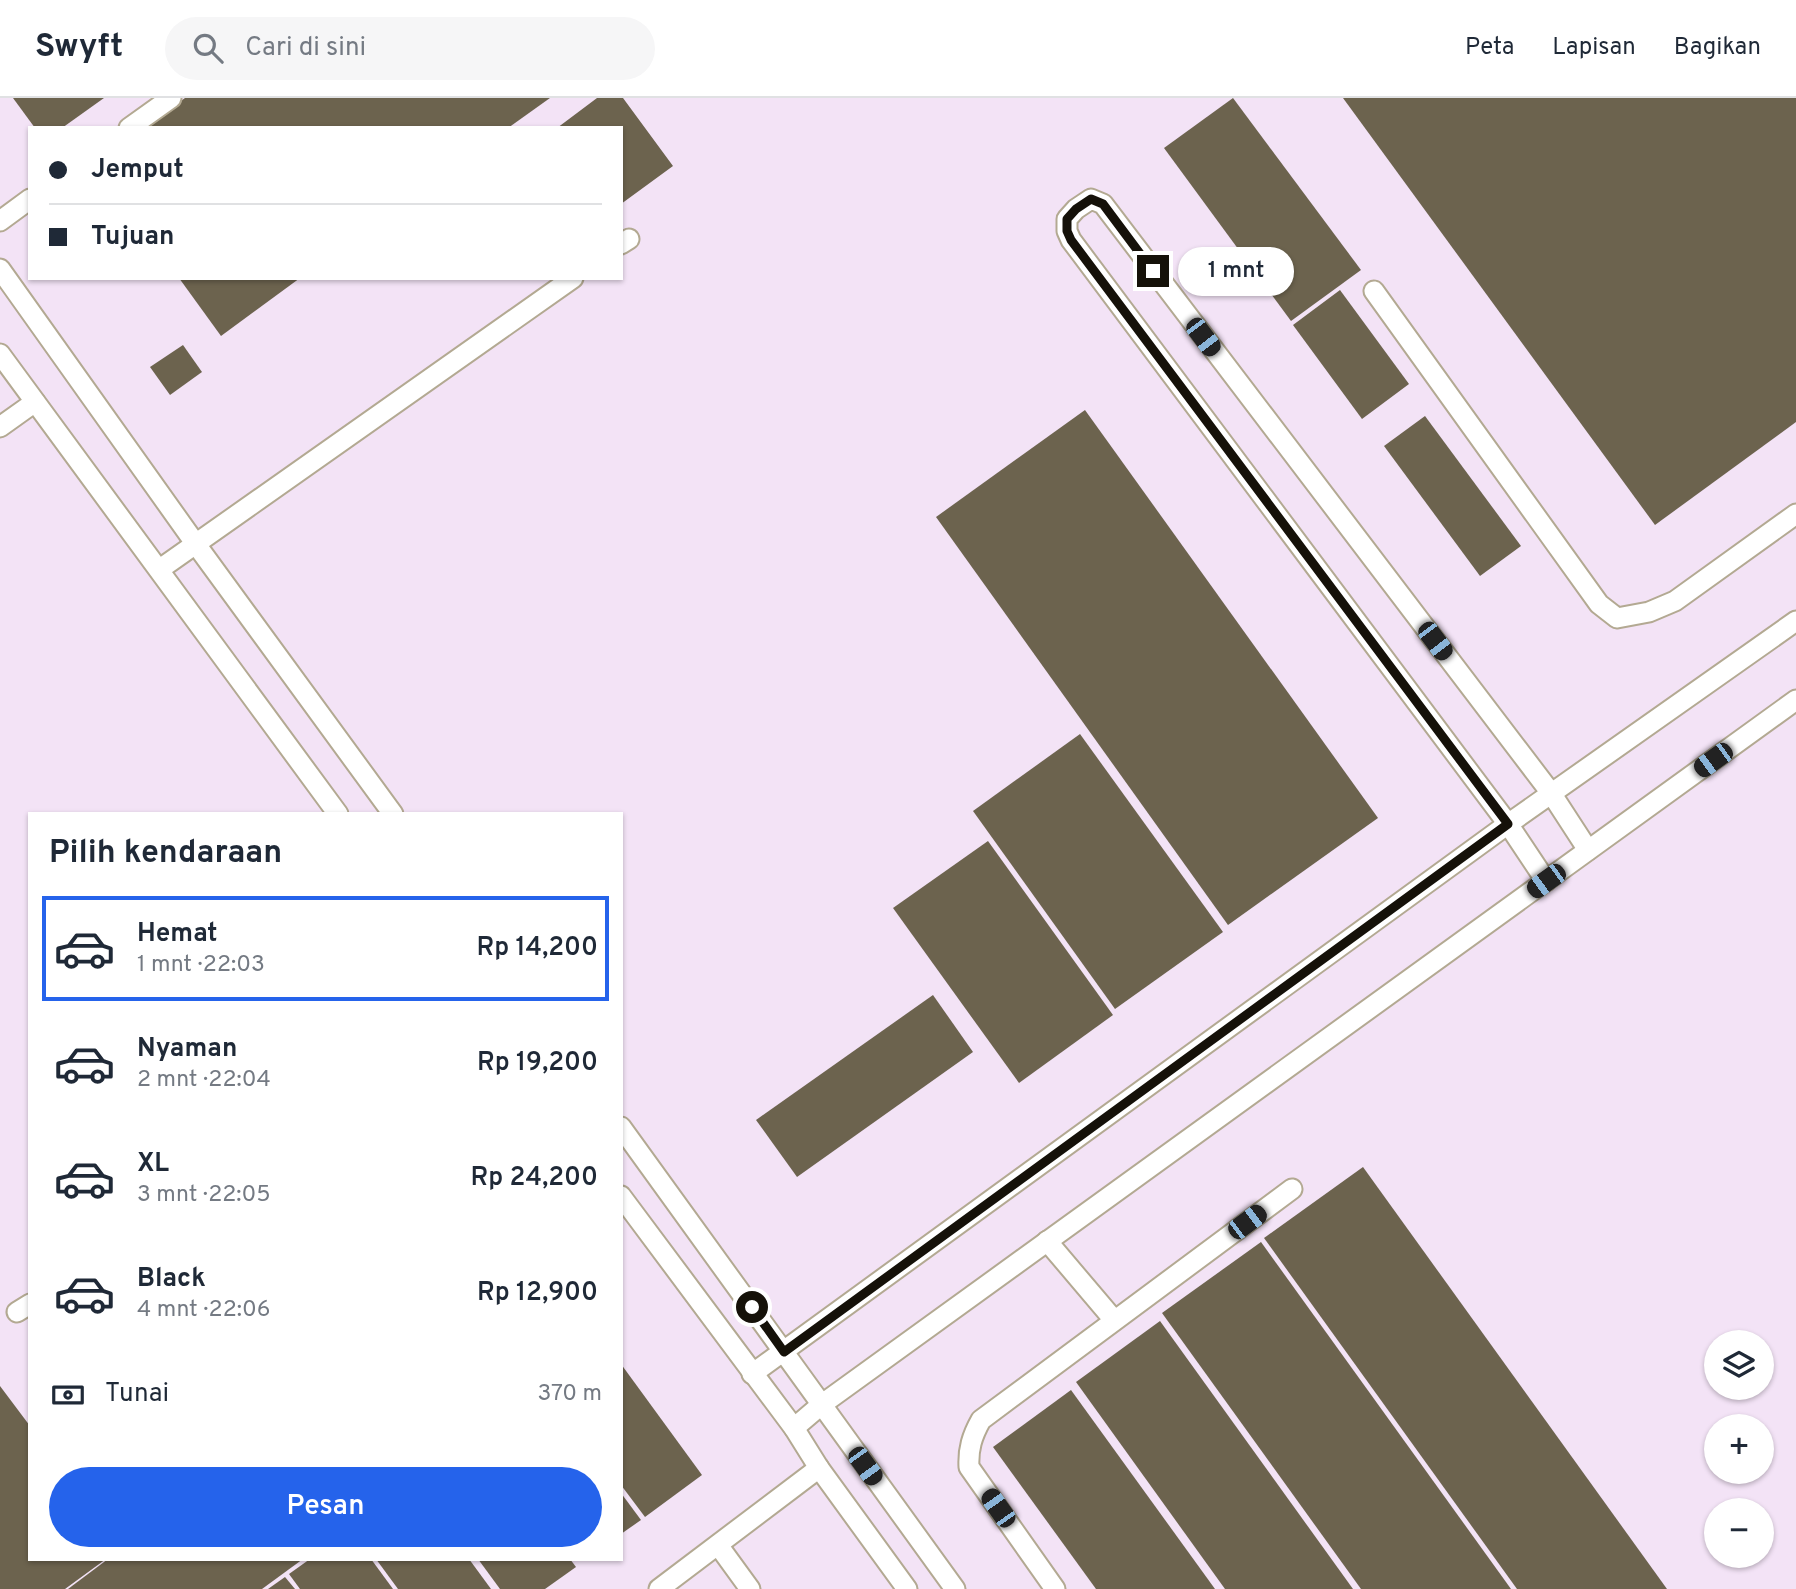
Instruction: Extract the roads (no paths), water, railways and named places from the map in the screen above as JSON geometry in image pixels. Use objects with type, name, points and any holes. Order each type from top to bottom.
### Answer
[{"type":"lane","points":[[132,126],[171,98]]},
{"type":"lane","points":[[1546,881],[1508,824],[1071,240],[1067,231],[1067,219],[1076,209],[1091,199],[1103,204],[1551,793],[1588,850]]},
{"type":"lane","points":[[0,221],[28,201]]},
{"type":"lane","points":[[0,269],[392,812]]},
{"type":"lane","points":[[160,569],[570,280]]},
{"type":"lane","points":[[1374,290],[1599,604],[1617,618],[1649,612],[1675,601],[1796,514]]},
{"type":"lane","points":[[0,354],[337,812]]},
{"type":"lane","points":[[0,427],[34,402]]},
{"type":"lane","points":[[752,1374],[1508,824],[1796,621]]},
{"type":"lane","points":[[794,1428],[821,1405],[1796,700]]},
{"type":"lane","points":[[623,1130],[955,1589]]},
{"type":"lane","points":[[1055,1589],[969,1468],[968,1455],[981,1420],[1292,1189]]},
{"type":"lane","points":[[623,1199],[794,1428],[819,1468],[907,1589]]},
{"type":"lane","points":[[1047,1241],[1114,1320]]},
{"type":"lane","points":[[659,1589],[819,1468]]},
{"type":"lane","points":[[718,1545],[750,1589]]}]
